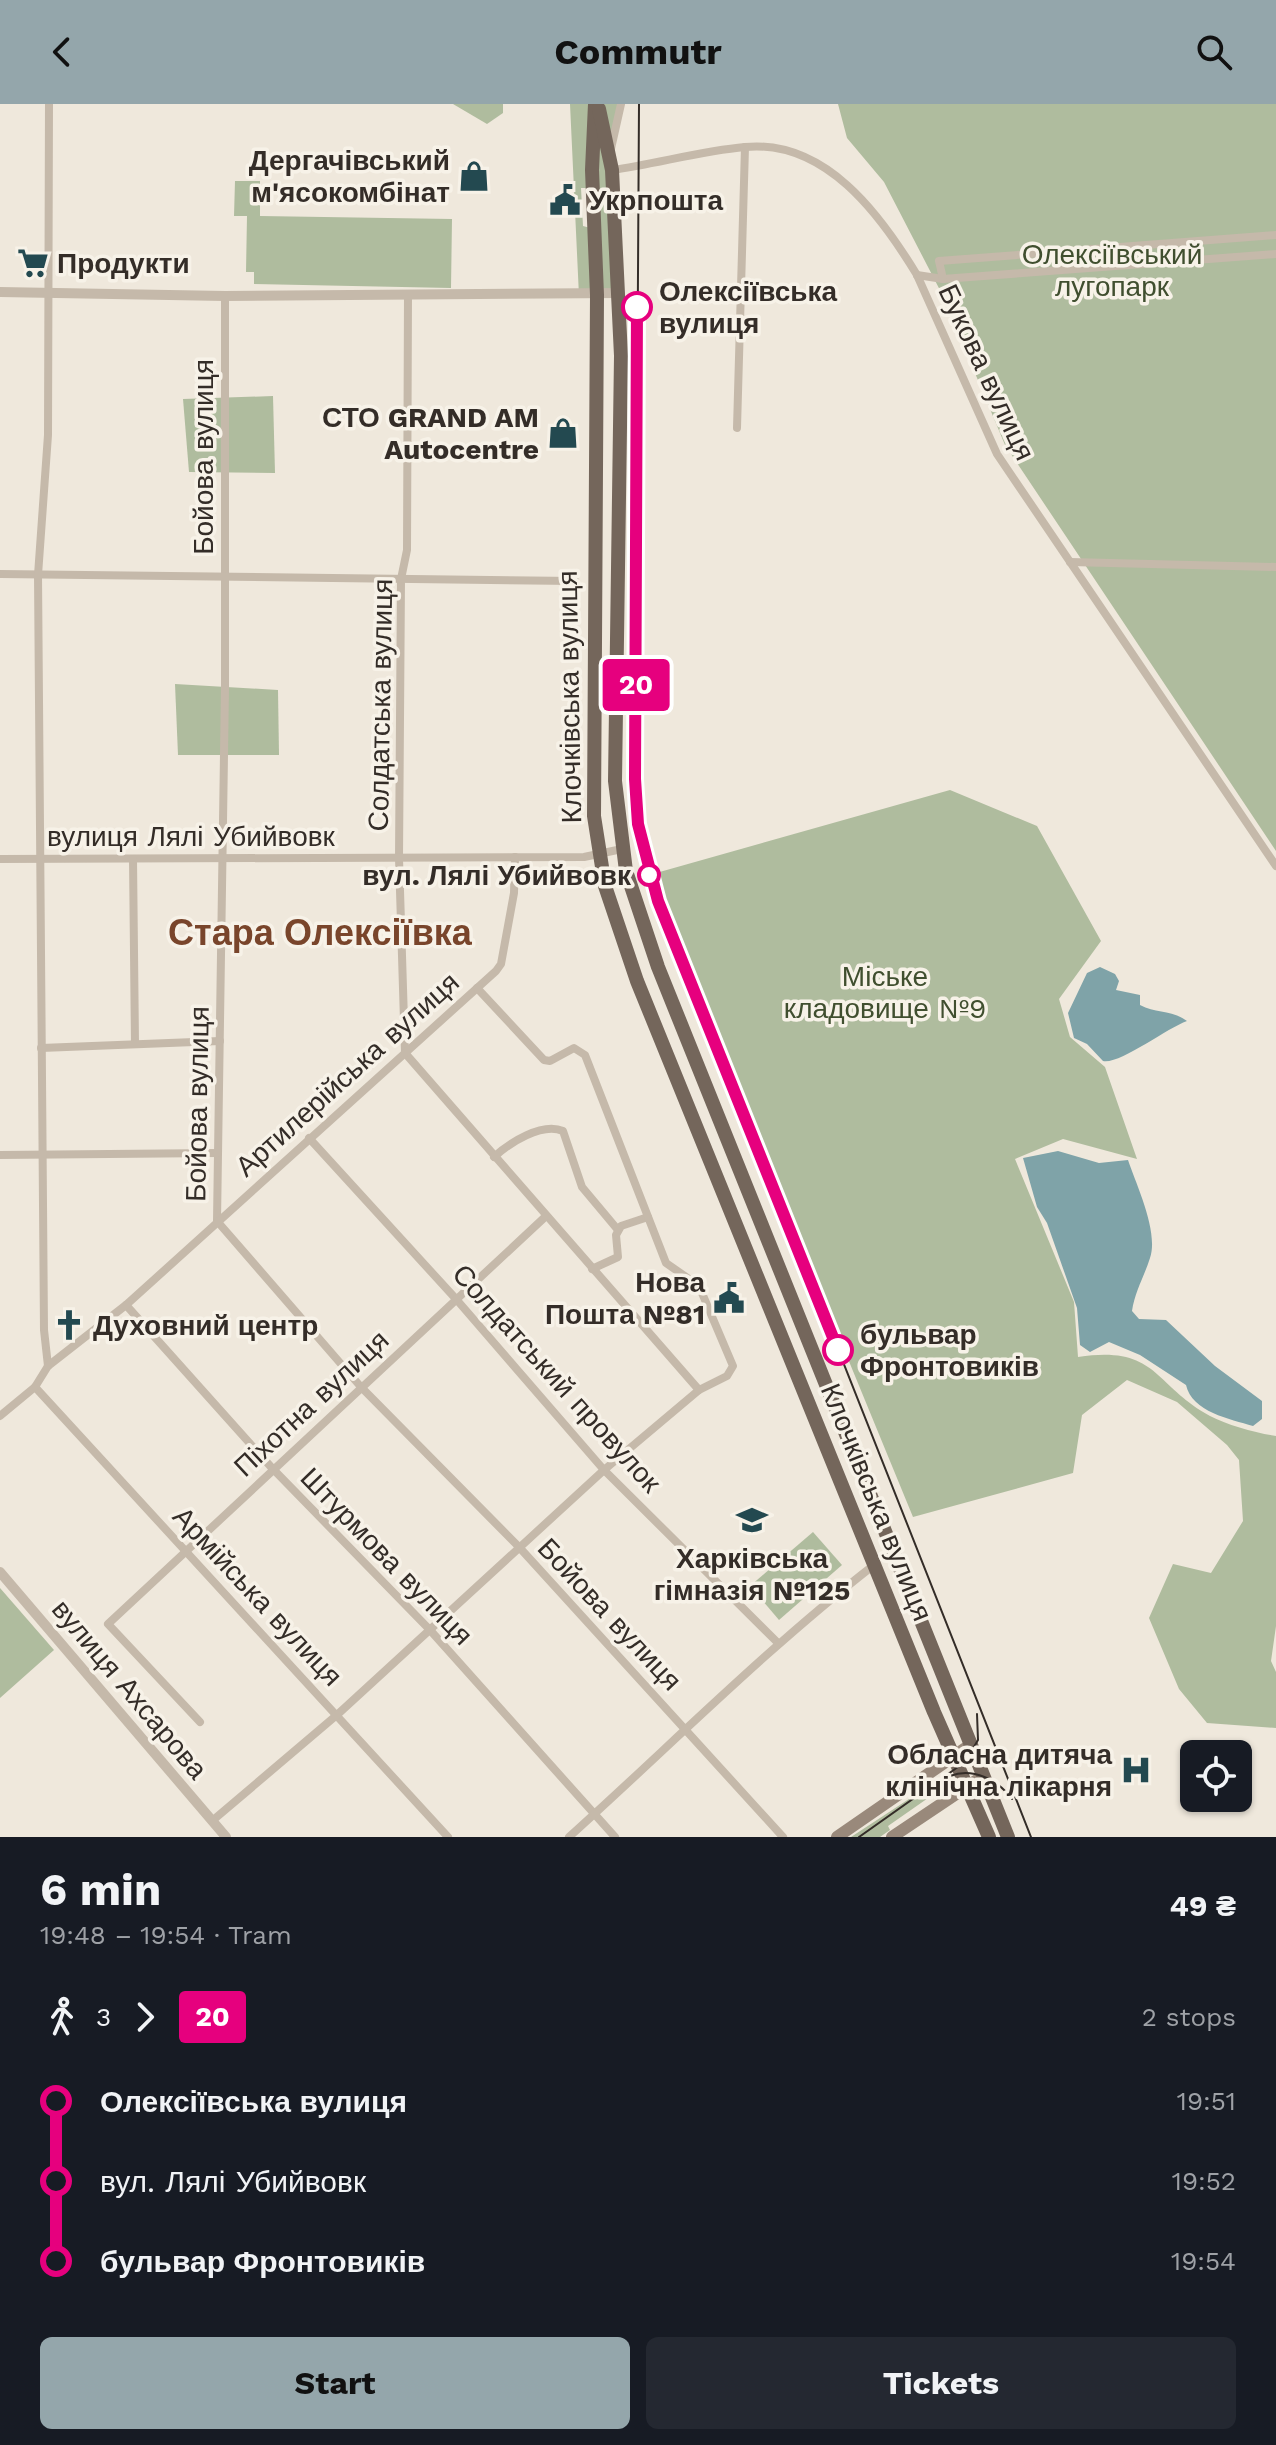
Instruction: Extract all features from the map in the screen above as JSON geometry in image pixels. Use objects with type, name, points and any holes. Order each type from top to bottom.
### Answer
[{"type":"main road","name":"Клочківська вулиця","points":[[596,104],[612,170],[619,293],[621,569],[615,781],[622,849],[658,967],[1008,1837]]},
{"type":"main road","name":"Клочківська вулиця","points":[[596,104],[592,170],[597,295],[594,816],[599,854],[614,919],[637,981],[934,1712],[989,1837]]},
{"type":"main road","points":[[837,1837],[970,1745]]},
{"type":"main road","points":[[892,1837],[983,1776]]},
{"type":"street","points":[[48,1366],[42,1154],[38,575],[45,512],[50,293],[49,104]]},
{"type":"street","name":"Клочківська вулиця","points":[[610,154],[621,104]]},
{"type":"street","points":[[737,428],[745,147]]},
{"type":"street","name":"Букова вулиця","points":[[612,170],[745,147],[787,148],[811,157],[832,172],[881,224],[917,275],[997,454],[1276,866]]},
{"type":"street","points":[[943,279],[939,261],[1276,235]]},
{"type":"street","points":[[917,275],[943,279],[1276,254]]},
{"type":"street","points":[[0,292],[225,296],[619,293]]},
{"type":"street","name":"Солдатська вулиця","points":[[405,1053],[399,858],[401,579],[407,550],[408,295]]},
{"type":"street","name":"Бойова вулиця","points":[[225,296],[223,858],[217,1221],[361,1387],[519,1547],[783,1837]]},
{"type":"street","points":[[1070,562],[1276,567]]},
{"type":"street","points":[[0,574],[575,581]]},
{"type":"street","name":"вулиця Лялі Убийвовк","points":[[0,859],[515,857],[599,854],[622,849]]},
{"type":"street","name":"Артилерійська вулиця","points":[[0,1416],[35,1387],[48,1366],[126,1305],[501,964],[514,893],[515,857]]},
{"type":"street","points":[[133,859],[135,1044]]},
{"type":"street","points":[[212,1821],[338,1714],[604,1470],[699,1390],[727,1376],[733,1359],[699,1286],[666,1263],[585,1055],[574,1048],[550,1061],[544,1060],[477,988]]},
{"type":"street","points":[[41,1048],[220,1041]]},
{"type":"street","points":[[405,1053],[699,1390]]},
{"type":"street","points":[[494,1157],[515,1141],[553,1129],[563,1131],[582,1187],[618,1230],[618,1257],[592,1269]]},
{"type":"street","name":"Солдатський провулок","points":[[309,1138],[456,1299],[604,1470],[777,1642]]},
{"type":"street","points":[[0,1155],[218,1153]]},
{"type":"street","name":"Піхотна вулиця","points":[[200,1722],[108,1624],[545,1217]]},
{"type":"street","points":[[618,1230],[648,1217]]},
{"type":"street","name":"Штурмова вулиця","points":[[126,1305],[272,1468],[430,1630],[615,1837]]},
{"type":"street","name":"Армійська вулиця","points":[[35,1387],[448,1837]]},
{"type":"street","points":[[569,1837],[688,1730],[777,1642],[874,1565]]},
{"type":"street","name":"вулиця Ахсарова","points":[[0,1572],[226,1837]]},
{"type":"green space","points":[[453,104],[503,104],[503,113],[487,124]]},
{"type":"green space","points":[[570,104],[619,104],[612,170],[619,293],[579,296]],"holes":[[[581,188],[592,188],[594,229],[583,226]]]},
{"type":"green space","name":"Олексіївський лугопарк","points":[[838,104],[1276,104],[1276,851],[1005,445],[942,294],[884,182],[847,138]]},
{"type":"green space","points":[[235,181],[260,181],[260,216],[452,219],[451,288],[254,284],[254,272],[246,272],[247,216],[234,216]]},
{"type":"green space","points":[[273,396],[275,473],[189,472],[183,399]]},
{"type":"green space","points":[[175,684],[278,690],[279,755],[178,755]]},
{"type":"green space","name":"Міське кладовище №9","points":[[950,790],[1037,826],[1101,941],[1059,999],[1070,1037],[1105,1067],[1137,1159],[1063,1139],[1015,1159],[1074,1302],[1078,1357],[1104,1355],[1140,1362],[1210,1416],[1276,1436],[1276,1626],[1271,1661],[1276,1672],[1276,1728],[1207,1723],[1179,1689],[1149,1618],[1173,1564],[1211,1573],[1243,1521],[1239,1460],[1227,1445],[1177,1402],[1127,1380],[1082,1415],[1073,1473],[913,1517],[649,875]]},
{"type":"green space","points":[[813,1532],[842,1565],[779,1620],[750,1586]]},
{"type":"green space","points":[[0,1588],[54,1650],[0,1698]]},
{"type":"green space","points":[[941,1778],[947,1782],[947,1791],[934,1799],[931,1796],[888,1826],[890,1830],[880,1837],[851,1837]]},
{"type":"water","points":[[1100,967],[1115,974],[1119,981],[1116,990],[1140,995],[1140,1005],[1187,1021],[1131,1052],[1103,1061],[1087,1044],[1074,1038],[1068,1013],[1087,973]]},
{"type":"water","points":[[1058,1151],[1099,1163],[1128,1160],[1149,1222],[1152,1247],[1132,1311],[1139,1319],[1166,1320],[1215,1366],[1262,1401],[1262,1419],[1253,1426],[1204,1408],[1196,1402],[1186,1385],[1140,1355],[1109,1342],[1090,1352],[1080,1345],[1077,1308],[1047,1223],[1037,1207],[1023,1158]]},
{"type":"tram line","points":[[639,104],[635,779],[646,864],[1031,1837]]},
{"type":"tram line","name":"20","points":[[637,307],[635,779],[638,824],[658,901],[838,1350]]},
{"type":"tram line","points":[[859,1837],[965,1762],[978,1740],[977,1714]]},
{"type":"tram line","points":[[950,1776],[976,1774],[1000,1786],[1012,1799]]},
{"type":"place","name":"Дергачівський м'ясокомбінат","points":[[474,176]]},
{"type":"place","name":"Укрпошта","points":[[565,200]]},
{"type":"place","name":"Продукти","points":[[33,263]]},
{"type":"place","name":"Олексіївська вулиця","points":[[637,307]]},
{"type":"place","name":"СТО GRAND AM Autocentre","points":[[563,433]]},
{"type":"place","name":"вул. Лялі Убийвовк","points":[[649,875]]},
{"type":"place","name":"Нова Пошта №81","points":[[729,1298]]},
{"type":"place","name":"Духовний центр","points":[[69,1325]]},
{"type":"place","name":"бульвар Фронтовиків","points":[[838,1350]]},
{"type":"place","name":"Харківська гімназія №125","points":[[752,1520]]},
{"type":"place","name":"Обласна дитяча клінічна лікарня","points":[[1136,1770]]},
{"type":"district","name":"Стара Олексіївка","points":[[320,932]]}]
